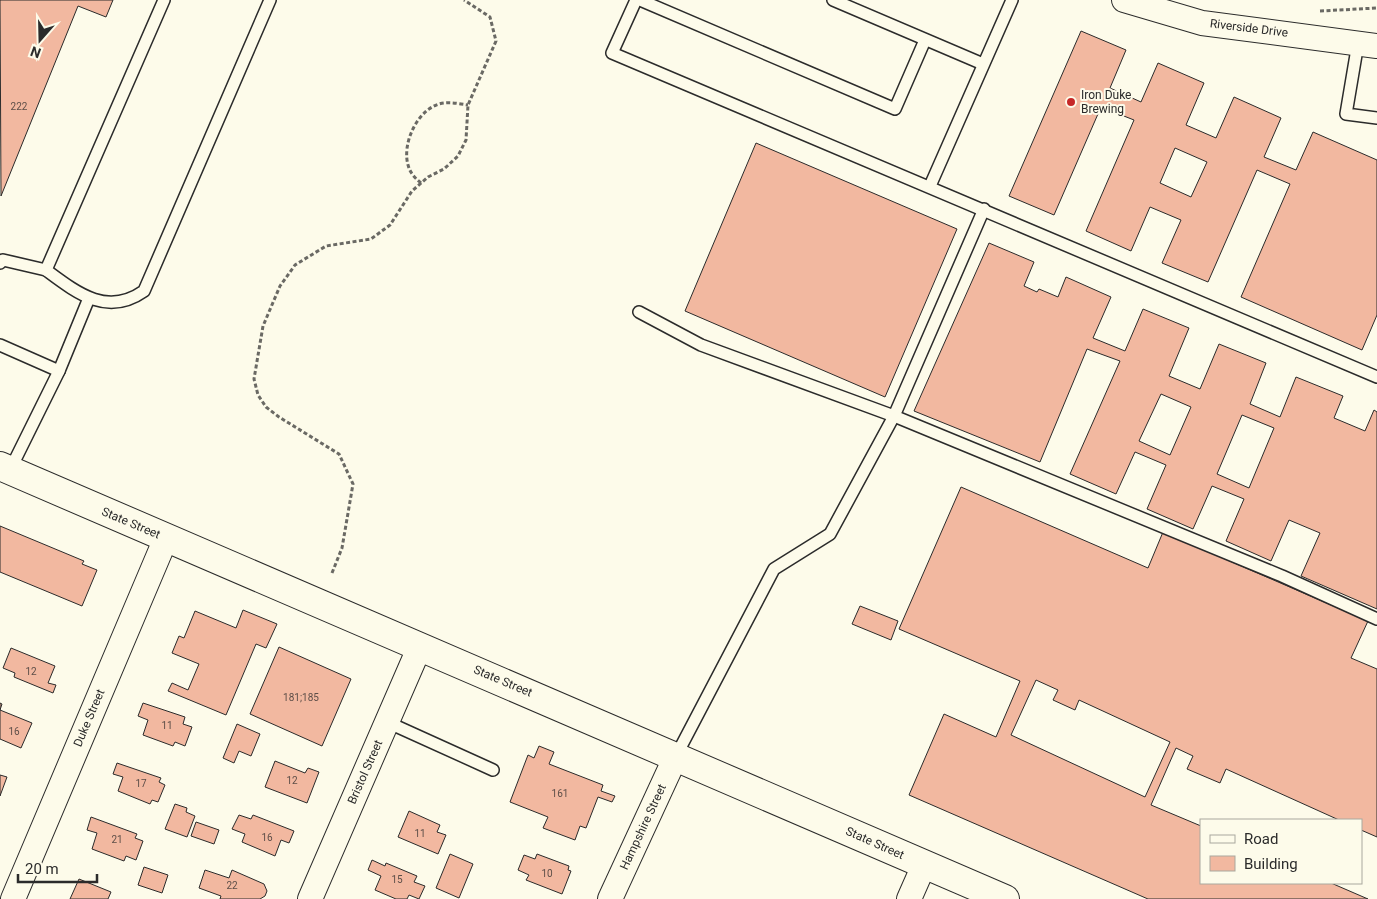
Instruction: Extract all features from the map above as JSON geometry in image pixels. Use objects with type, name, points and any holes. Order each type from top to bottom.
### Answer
[{"type":"street","name":"Riverside Drive","points":[[1124,0],[1202,23],[1368,45]]},
{"type":"street","name":"State Street","points":[[5,468],[1005,899]]},
{"type":"street","name":"Duke Street","points":[[13,899],[166,538]]},
{"type":"street","name":"Bristol Street","points":[[310,899],[420,646]]},
{"type":"street","name":"Hampshire Street","points":[[610,899],[676,756]]},
{"type":"street","points":[[909,899],[924,864]]},
{"type":"lane","points":[[46,270],[164,0]]},
{"type":"lane","points":[[0,263],[3,260],[46,270],[89,298],[118,303],[130,301],[144,292],[270,0]]},
{"type":"lane","points":[[636,0],[612,53],[1377,376]]},
{"type":"lane","points":[[640,0],[896,109],[925,40]]},
{"type":"lane","points":[[833,0],[983,64]]},
{"type":"lane","points":[[930,186],[1012,0]]},
{"type":"lane","points":[[1368,45],[1346,114],[1377,118]]},
{"type":"lane","points":[[676,756],[774,569],[830,534],[894,416],[984,209]]},
{"type":"lane","points":[[5,468],[58,372],[89,298]]},
{"type":"lane","points":[[639,312],[701,345],[894,416],[1282,576],[1377,619]]},
{"type":"lane","points":[[0,345],[58,372]]},
{"type":"lane","points":[[387,722],[493,770]]},
{"type":"path","points":[[332,573],[342,548],[353,484],[339,454],[279,417],[266,407],[258,395],[254,379],[261,334],[280,286],[295,265],[326,246],[371,239],[390,225],[412,191],[444,169],[458,156],[466,140],[468,105],[496,41],[490,17],[464,0]]},
{"type":"path","points":[[1319,12],[1377,8]]},
{"type":"path","points":[[421,183],[409,169],[406,154],[414,127],[423,114],[444,103],[468,105]]},
{"type":"building","points":[[0,0],[113,0],[106,17],[78,6],[1,196]]},
{"type":"building","points":[[1081,31],[1126,50],[1110,88],[1141,102],[1158,63],[1204,83],[1186,125],[1216,138],[1234,97],[1281,118],[1264,157],[1296,170],[1313,132],[1377,160],[1377,315],[1362,350],[1241,297],[1290,184],[1257,170],[1208,282],[1162,263],[1181,220],[1150,207],[1131,251],[1086,231],[1134,120],[1101,107],[1054,215],[1009,196]],"holes":[[[1175,148],[1207,162],[1191,197],[1160,183]]]},
{"type":"building","points":[[756,143],[957,229],[885,397],[685,311]]},
{"type":"building","points":[[989,243],[1034,262],[1024,286],[1037,292],[1039,289],[1058,297],[1066,277],[1111,297],[1093,338],[1125,351],[1143,309],[1189,328],[1169,376],[1200,389],[1219,344],[1266,363],[1250,404],[1280,417],[1296,377],[1343,396],[1334,418],[1365,431],[1374,410],[1377,412],[1377,609],[1301,576],[1320,533],[1289,520],[1271,561],[1226,541],[1244,499],[1212,486],[1193,529],[1147,509],[1166,465],[1135,452],[1116,494],[1070,474],[1120,361],[1087,349],[1040,462],[914,411]],"holes":[[[1161,394],[1191,407],[1170,455],[1139,441]],[[1242,415],[1274,428],[1249,488],[1217,474]]]},
{"type":"building","points":[[961,487],[1148,568],[1163,532],[1368,621],[1351,658],[1377,669],[1377,837],[1362,830],[1362,819],[1337,819],[1226,769],[1220,783],[1187,769],[1193,756],[1176,748],[1151,805],[1200,826],[1200,884],[1333,884],[1368,899],[1148,899],[909,795],[944,714],[996,737],[1020,681],[899,629]],"holes":[[[1036,680],[1058,690],[1053,700],[1075,710],[1079,700],[1170,742],[1145,797],[1011,735]]]},
{"type":"building","points":[[0,526],[84,561],[82,564],[97,570],[82,606],[0,572]]},
{"type":"building","points":[[860,606],[898,621],[891,640],[852,624]]},
{"type":"building","points":[[243,610],[277,624],[266,648],[256,644],[226,715],[168,691],[172,683],[188,690],[199,664],[172,653],[179,636],[184,638],[195,611],[236,628]]},
{"type":"building","points":[[279,647],[351,679],[322,746],[250,714]]},
{"type":"building","points":[[11,648],[55,666],[48,683],[56,685],[53,693],[14,677],[15,673],[3,668]]},
{"type":"building","points":[[143,703],[185,717],[183,724],[192,727],[185,746],[175,742],[173,746],[143,735],[148,720],[138,716]]},
{"type":"building","points":[[0,710],[32,723],[21,748],[0,739]]},
{"type":"building","points":[[237,724],[260,734],[251,756],[239,751],[234,763],[223,758]]},
{"type":"building","points":[[539,746],[554,752],[549,764],[603,785],[601,791],[615,796],[612,802],[598,797],[586,828],[580,826],[575,840],[543,828],[548,817],[510,802],[528,755],[534,758]]},
{"type":"building","points":[[275,761],[305,773],[308,768],[319,772],[307,803],[265,787]]},
{"type":"building","points":[[117,763],[161,778],[159,782],[165,785],[158,802],[152,800],[150,804],[118,791],[123,777],[113,774]]},
{"type":"building","points":[[0,775],[7,777],[0,796]]},
{"type":"building","points":[[175,804],[187,808],[186,812],[195,816],[187,837],[165,829]]},
{"type":"building","points":[[409,811],[440,825],[437,832],[446,835],[438,854],[398,837]]},
{"type":"building","points":[[239,815],[251,819],[253,815],[294,831],[289,843],[281,840],[275,856],[242,842],[245,834],[232,829]]},
{"type":"building","points":[[91,817],[137,834],[135,838],[143,841],[136,860],[126,856],[124,861],[92,849],[97,833],[87,830]]},
{"type":"building","points":[[196,822],[219,830],[214,844],[191,836]]},
{"type":"building","points":[[450,854],[473,864],[459,898],[436,888]]},
{"type":"building","points":[[537,854],[569,866],[568,870],[571,871],[562,894],[526,880],[529,875],[518,870],[524,855],[535,859]]},
{"type":"building","points":[[372,860],[385,866],[386,863],[417,876],[414,882],[425,886],[419,899],[409,895],[407,899],[396,899],[375,890],[381,876],[368,870]]},
{"type":"building","points":[[144,867],[168,875],[162,893],[138,885]]},
{"type":"building","points":[[205,870],[229,878],[232,870],[264,884],[267,891],[265,896],[260,899],[220,899],[221,896],[199,888]]},
{"type":"building","points":[[79,879],[111,892],[108,899],[70,899]]},
{"type":"place","name":"Iron Duke Brewing","points":[[1071,102]]}]
